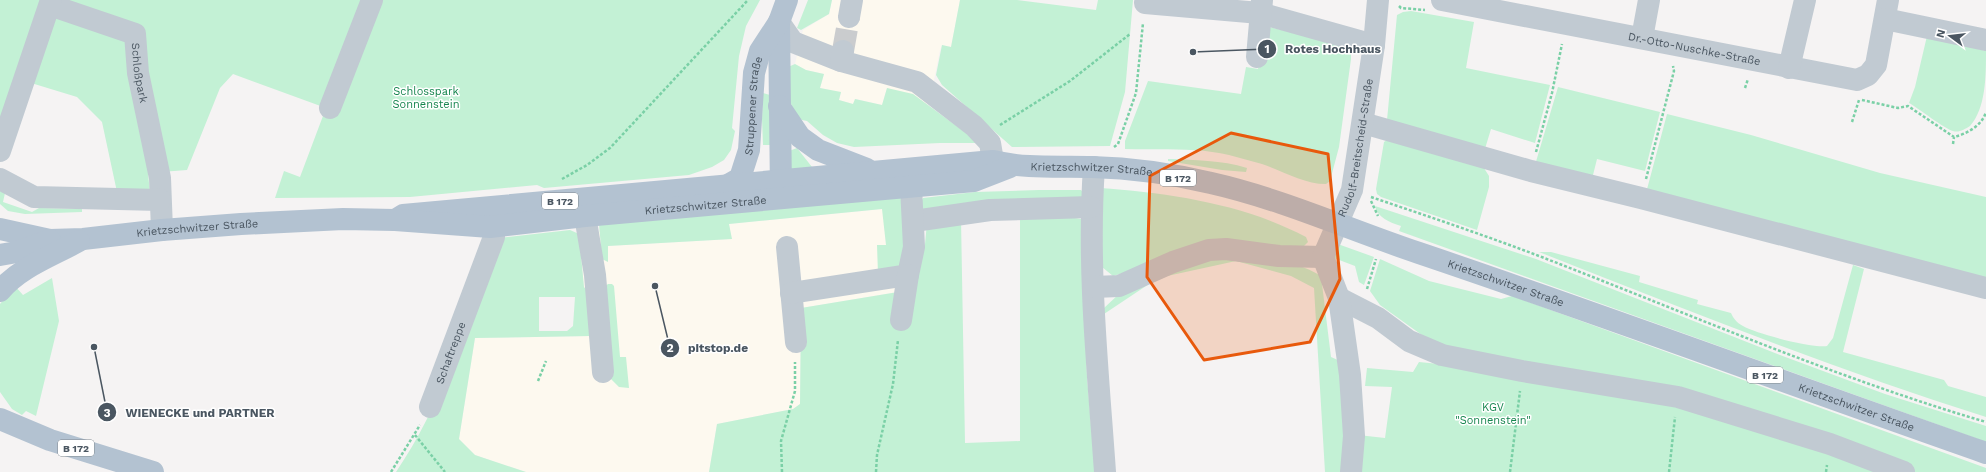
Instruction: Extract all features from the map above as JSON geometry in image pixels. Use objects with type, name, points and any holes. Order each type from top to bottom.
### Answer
[{"type":"main road","name":"Struppener Straße","points":[[726,186],[740,178],[749,150],[754,73],[760,51],[779,22],[787,0]]},
{"type":"main road","name":"Struppener Straße","points":[[779,22],[781,189]]},
{"type":"main road","points":[[779,106],[800,137],[818,150],[872,171]]},
{"type":"main road","name":"Krietzschwitzer Straße","points":[[395,220],[403,215],[726,186],[781,189],[911,187],[974,181],[1003,164]]},
{"type":"main road","name":"Krietzschwitzer Straße","points":[[0,229],[50,240],[82,239],[162,230],[302,221],[395,220],[490,227],[585,216],[781,189],[872,171],[1003,164],[1129,169],[1211,183],[1259,196],[1383,241],[1545,295],[1793,386],[1986,453]]},
{"type":"main road","name":"B 172","points":[[0,291],[10,279],[21,272],[82,239]]},
{"type":"main road","name":"B 172","points":[[0,255],[17,252],[50,240]]},
{"type":"main road","name":"B 172","points":[[0,419],[50,440],[153,472]]},
{"type":"street","points":[[330,108],[372,0]]},
{"type":"street","name":"Rudolf-Breitscheid-Straße","points":[[1323,257],[1336,223],[1352,190],[1374,45],[1378,0]]},
{"type":"street","name":"Dr.-Otto-Nuschke-Straße","points":[[1442,0],[1518,7],[1642,38],[1845,79],[1857,80],[1868,75],[1876,65],[1887,10]]},
{"type":"street","points":[[1642,38],[1649,0]]},
{"type":"street","points":[[1789,68],[1805,0]]},
{"type":"street","name":"Schloßpark","points":[[1,146],[50,2],[135,34],[138,73],[160,178],[160,200]]},
{"type":"street","points":[[1145,3],[1261,6],[1374,45]]},
{"type":"street","points":[[1257,57],[1261,6]]},
{"type":"street","points":[[1887,10],[1986,40]]},
{"type":"street","points":[[779,22],[793,42],[842,56],[917,82],[974,126],[990,143],[1003,164]]},
{"type":"street","points":[[1363,123],[1531,171],[1641,198],[1986,288]]},
{"type":"street","points":[[1094,167],[1091,207],[1094,288],[1105,472]]},
{"type":"street","points":[[0,179],[34,197],[160,200],[162,230]]},
{"type":"street","points":[[901,320],[914,247],[914,221],[911,187]]},
{"type":"street","points":[[914,221],[990,210],[1091,207]]},
{"type":"street","points":[[585,216],[595,275],[604,372]]},
{"type":"street","name":"Schaftreppe","points":[[430,407],[494,237],[490,227]]},
{"type":"street","points":[[787,247],[796,342]]},
{"type":"street","points":[[1094,288],[1118,286],[1173,262],[1209,250],[1226,249],[1279,256],[1323,257],[1339,298],[1350,375],[1354,436],[1351,472]]},
{"type":"street","points":[[791,293],[908,275]]},
{"type":"street","points":[[1339,298],[1378,318],[1409,341],[1442,354],[1522,371],[1678,397],[1830,444],[1904,472]]},
{"type":"path","points":[[558,181],[587,165],[610,148],[748,0]]},
{"type":"path","points":[[1094,167],[1118,144],[1136,93],[1145,3]]},
{"type":"path","points":[[984,137],[1018,112],[1070,82],[1130,34]]},
{"type":"path","points":[[1531,171],[1552,93],[1562,42]]},
{"type":"path","points":[[1641,198],[1674,71],[1672,61]]},
{"type":"path","points":[[1852,122],[1859,100]]},
{"type":"path","points":[[1954,137],[1954,144]]},
{"type":"path","points":[[1352,190],[1537,256],[1841,374],[1986,422]]},
{"type":"path","points":[[1361,310],[1377,257]]},
{"type":"path","points":[[876,472],[877,456],[893,384],[901,320]]},
{"type":"path","points":[[782,472],[782,441],[795,391],[796,342]]},
{"type":"path","points":[[538,381],[546,361]]},
{"type":"path","points":[[1510,472],[1522,371]]},
{"type":"path","points":[[1669,472],[1678,397]]},
{"type":"path","points":[[391,472],[415,435],[430,407]]},
{"type":"path","points":[[415,435],[445,472]]},
{"type":"highlighted area","points":[[1231,133],[1328,154],[1340,279],[1310,342],[1204,360],[1147,277],[1150,176]]},
{"type":"shaded area","points":[[832,0],[960,0],[951,47],[942,45],[940,50],[929,105],[887,88],[882,105],[856,99],[853,104],[839,100],[841,93],[820,88],[824,74],[806,70],[795,64],[803,30],[829,14]]},
{"type":"shaded area","points":[[883,209],[886,245],[877,245],[888,273],[898,292],[801,308],[800,404],[793,409],[717,424],[709,472],[526,472],[475,455],[459,439],[475,338],[591,336],[584,288],[579,234],[600,232],[602,259],[608,261],[607,246],[731,239],[729,224]]},
{"type":"green space","name":"Schlosspark Sonnenstein","points":[[0,0],[760,0],[746,26],[739,56],[732,128],[735,131],[731,150],[724,160],[712,167],[689,175],[544,188],[537,185],[410,197],[275,198],[284,171],[300,177],[326,108],[233,74],[220,88],[187,170],[148,173],[150,193],[117,192],[102,122],[77,97],[18,79],[0,134]]},
{"type":"green space","points":[[808,0],[832,0],[829,14],[801,30],[797,28]]},
{"type":"green space","points":[[960,0],[1017,0],[1096,10],[1098,0],[1133,0],[1125,92],[1110,146],[1012,147],[942,85],[936,75],[942,45],[951,47]]},
{"type":"green space","points":[[1411,11],[1474,22],[1466,68],[1550,85],[1535,143],[1491,129],[1484,152],[1387,120],[1397,15],[1403,12]]},
{"type":"green space","points":[[1265,26],[1342,44],[1351,48],[1351,59],[1339,147],[1330,181],[1326,184],[1310,182],[1262,164],[1216,152],[1177,149],[1125,149],[1125,141],[1148,81],[1241,94],[1246,67],[1258,69]]},
{"type":"green space","points":[[1927,36],[1986,51],[1986,71],[1982,101],[1975,119],[1970,126],[1962,130],[1955,131],[1949,129],[1909,103],[1915,87]]},
{"type":"green space","points":[[795,64],[806,70],[824,74],[820,88],[841,92],[839,100],[853,104],[855,99],[882,105],[887,88],[913,94],[966,133],[977,143],[940,143],[854,147],[837,143],[823,135],[807,121],[796,116],[789,99],[788,67]]},
{"type":"green space","points":[[1558,87],[1660,112],[1645,171],[1597,159],[1592,179],[1535,165]]},
{"type":"green space","points":[[763,93],[770,95],[770,145],[763,145]]},
{"type":"green space","points":[[1667,114],[1751,135],[1880,173],[1986,197],[1986,282],[1646,193]]},
{"type":"green space","points":[[1390,138],[1482,165],[1489,176],[1489,187],[1477,230],[1381,197],[1377,194],[1376,189],[1384,142]]},
{"type":"green space","points":[[797,148],[812,167],[791,172],[789,151]]},
{"type":"green space","points":[[1168,159],[1218,162],[1247,168],[1246,172],[1222,170],[1168,161]]},
{"type":"green space","points":[[1100,188],[1180,197],[1232,208],[1258,216],[1282,226],[1306,237],[1308,242],[1300,250],[1227,243],[1113,276],[1102,267]]},
{"type":"green space","points":[[1081,190],[1086,195],[1085,201],[922,216],[921,202],[923,198],[975,192]]},
{"type":"green space","points":[[0,191],[5,193],[3,202],[32,212],[39,208],[82,209],[82,212],[25,214],[8,211],[0,204]]},
{"type":"green space","points":[[900,194],[906,233],[906,242],[902,261],[897,269],[878,274],[877,245],[886,245],[882,209],[729,224],[732,239],[608,246],[608,262],[602,259],[599,224]]},
{"type":"green space","points":[[1375,206],[1536,259],[1780,355],[1885,394],[1986,426],[1986,442],[1399,231],[1401,226],[1381,217]]},
{"type":"green space","points":[[1069,217],[1081,219],[1087,377],[1095,472],[709,472],[717,424],[793,409],[800,404],[801,308],[898,292],[925,244],[927,223],[961,219],[965,443],[1020,441],[1020,218]]},
{"type":"green space","points":[[570,230],[579,234],[584,287],[589,293],[591,336],[475,338],[459,439],[475,455],[526,472],[396,472],[413,445],[442,388],[499,238]],"holes":[[[539,297],[575,297],[573,326],[567,331],[539,331]]]},
{"type":"green space","points":[[1335,243],[1374,257],[1364,285],[1359,282],[1355,266],[1334,258]]},
{"type":"green space","points":[[1539,252],[1551,252],[1640,276],[1639,282],[1698,300],[1697,304],[1731,313],[1734,319],[1741,325],[1760,333],[1784,340],[1819,346],[1827,346],[1833,338],[1853,265],[1864,269],[1843,352],[1944,380],[1948,386],[1986,397],[1986,417],[1929,399],[1817,359]]},
{"type":"green space","points":[[1211,255],[1282,261],[1309,269],[1321,276],[1331,357],[1340,361],[1345,472],[1325,472],[1314,288],[1291,276],[1236,261],[1158,278],[1104,314],[1104,308],[1119,294]]},
{"type":"green space","name":"KGV \"Sonnenstein\"","points":[[1380,259],[1429,281],[1501,299],[1512,296],[1986,468],[1986,472],[1356,472],[1358,435],[1385,438],[1392,387],[1365,386],[1367,368],[1413,372],[1419,362],[1439,364],[1426,338],[1380,305],[1370,291]]},
{"type":"green space","points":[[52,278],[59,321],[36,416],[26,411],[22,415],[12,409],[0,392],[0,304],[15,286],[23,295]]},
{"type":"green space","points":[[608,284],[612,284],[614,286],[620,357],[626,357],[629,388],[619,387],[610,378],[604,287]]},
{"type":"tunnel","points":[[843,51],[849,17]]},
{"type":"place","name":"Rotes Hochhaus","points":[[1193,52]]},
{"type":"place","name":"pitstop.de","points":[[655,286]]},
{"type":"place","name":"WIENECKE und PARTNER","points":[[94,347]]}]
